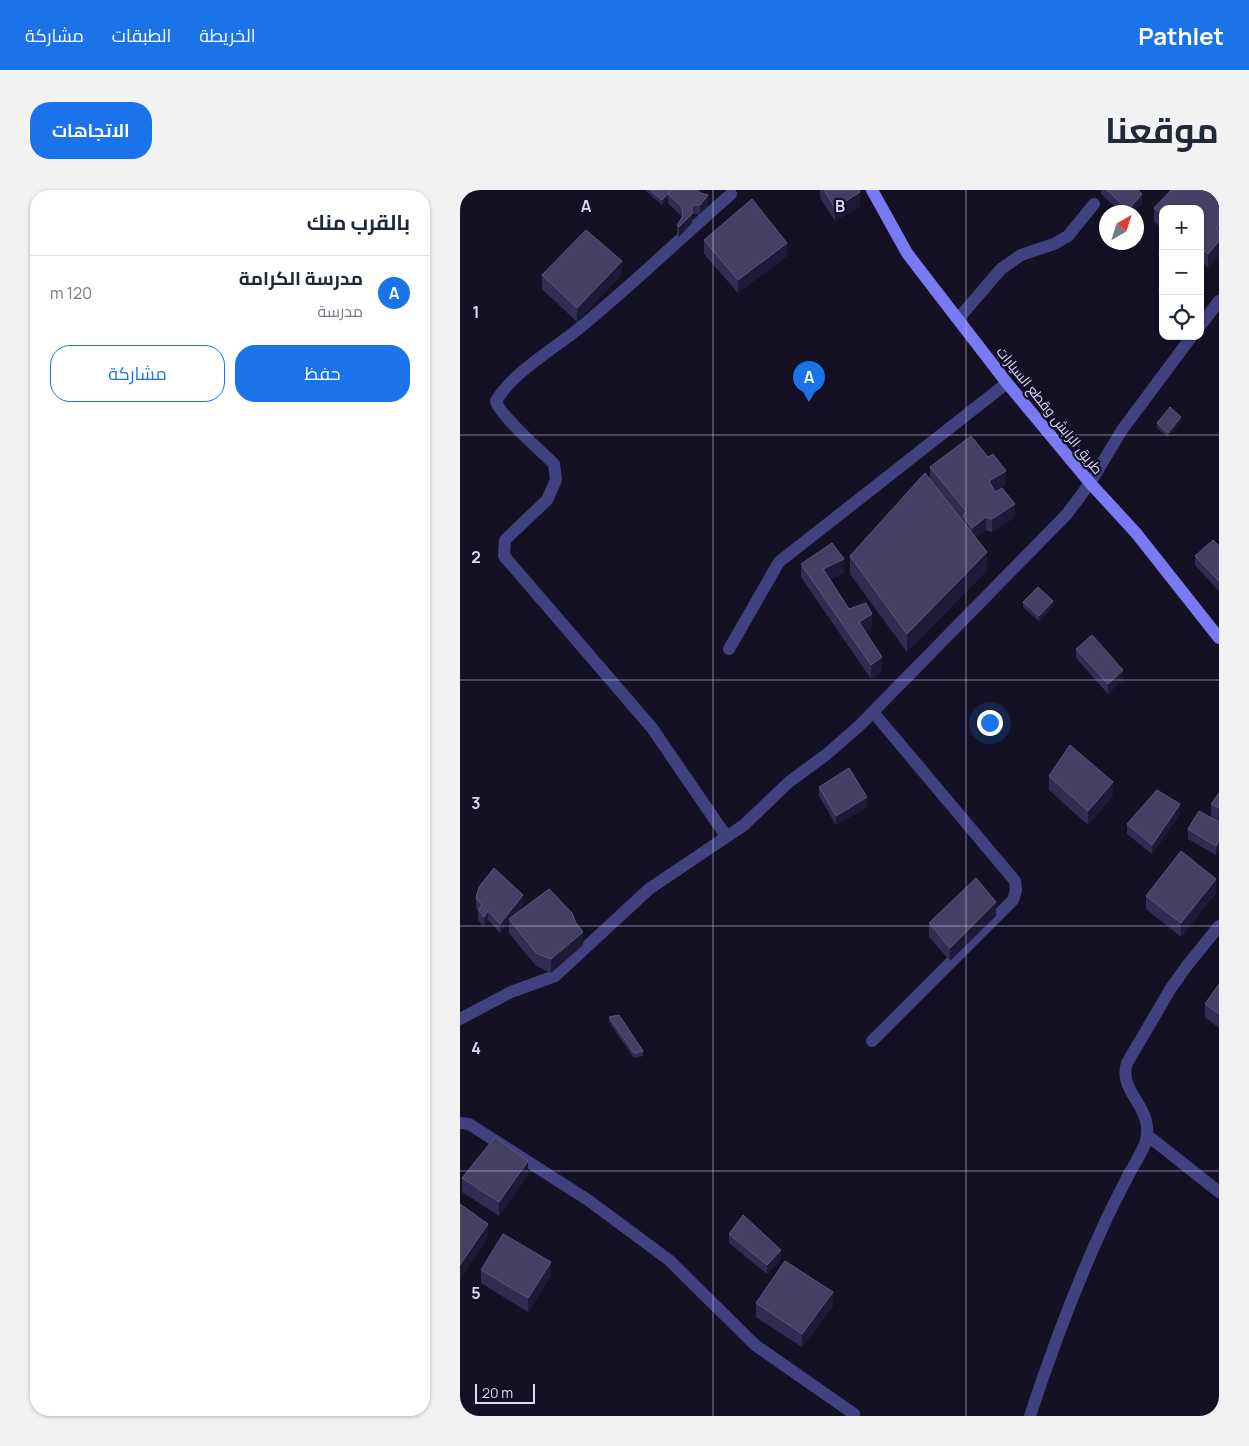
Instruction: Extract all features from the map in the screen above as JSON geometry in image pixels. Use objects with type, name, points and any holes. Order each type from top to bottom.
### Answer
[{"type":"main road","name":"طريق الرابش وقطع السيارات","points":[[872,190],[906,253],[1007,383],[1090,483],[1136,533],[1219,638]]},
{"type":"street","points":[[726,836],[652,728],[504,556],[505,540],[548,500],[556,480],[554,464],[505,416],[496,401],[528,366],[550,352],[588,322],[731,194]]},
{"type":"street","points":[[958,319],[1001,269],[1021,255],[1054,244],[1068,236],[1094,204]]},
{"type":"street","points":[[1204,321],[1219,301]]},
{"type":"street","points":[[460,1019],[511,992],[555,976],[649,889],[744,825],[789,782],[827,754],[873,712],[1067,514],[1090,483],[1122,430],[1189,340]]},
{"type":"street","points":[[729,649],[779,562],[1007,383]]},
{"type":"street","points":[[872,1041],[1013,900],[1016,890],[1015,881],[873,712]]},
{"type":"street","points":[[1030,1416],[1071,1298],[1108,1216],[1144,1146],[1147,1135],[1145,1114],[1125,1081],[1127,1063],[1157,1010],[1181,974],[1219,926]]},
{"type":"street","points":[[460,1123],[469,1124],[588,1200],[669,1260],[755,1345],[854,1414]]},
{"type":"street","points":[[1147,1135],[1219,1192]]},
{"type":"building","points":[[650,190],[671,190],[662,200]]},
{"type":"building","points":[[671,190],[697,190],[708,195],[700,205],[692,205],[692,214],[679,227],[677,225],[683,216],[682,207],[668,194]]},
{"type":"building","points":[[824,190],[859,190],[860,192],[835,208]]},
{"type":"building","points":[[1107,190],[1138,190],[1142,194],[1132,205],[1123,205]]},
{"type":"building","points":[[1171,190],[1206,190],[1219,202],[1219,224],[1217,227],[1219,241],[1208,254],[1204,250],[1204,205],[1159,205],[1159,212],[1154,208]]},
{"type":"building","points":[[752,199],[787,243],[738,280],[704,240]]},
{"type":"building","points":[[586,230],[622,261],[577,308],[542,275]]},
{"type":"building","points":[[1170,407],[1181,417],[1168,433],[1157,423]]},
{"type":"building","points":[[971,436],[988,457],[993,454],[1006,471],[989,481],[995,492],[1002,488],[1015,504],[992,519],[986,517],[972,528],[963,516],[966,511],[930,467]]},
{"type":"building","points":[[925,473],[987,552],[907,634],[850,556]]},
{"type":"building","points":[[1213,540],[1219,546],[1219,581],[1195,556]]},
{"type":"building","points":[[832,543],[844,559],[823,569],[849,609],[866,603],[872,614],[859,622],[882,657],[871,665],[801,564]]},
{"type":"building","points":[[1038,587],[1053,601],[1039,616],[1023,602]]},
{"type":"building","points":[[1092,635],[1123,670],[1108,684],[1076,649]]},
{"type":"building","points":[[1070,745],[1113,782],[1088,811],[1049,776]]},
{"type":"building","points":[[849,768],[867,797],[836,816],[819,787]]},
{"type":"building","points":[[1157,790],[1180,804],[1152,845],[1127,824]]},
{"type":"building","points":[[1219,793],[1219,808],[1211,804]]},
{"type":"building","points":[[1199,811],[1219,822],[1219,841],[1216,846],[1188,829]]},
{"type":"building","points":[[1181,851],[1216,879],[1181,923],[1146,896]]},
{"type":"building","points":[[494,868],[523,895],[500,924],[488,911],[484,917],[478,910],[482,905],[476,898],[479,887]]},
{"type":"building","points":[[976,878],[996,902],[950,948],[929,923]]},
{"type":"building","points":[[549,889],[572,913],[576,923],[583,932],[551,959],[536,953],[509,919]]},
{"type":"building","points":[[1219,984],[1219,1014],[1205,1004]]},
{"type":"building","points":[[619,1015],[643,1051],[634,1053],[609,1017]]},
{"type":"building","points":[[495,1137],[528,1161],[499,1202],[462,1178]]},
{"type":"building","points":[[460,1204],[488,1224],[460,1265]]},
{"type":"building","points":[[743,1215],[781,1250],[767,1265],[729,1234]]},
{"type":"building","points":[[503,1234],[551,1262],[528,1298],[481,1270]]},
{"type":"building","points":[[785,1261],[833,1292],[802,1334],[756,1303]]},
{"type":"place","name":"مدرسة الكرامة","points":[[809,402]]}]
